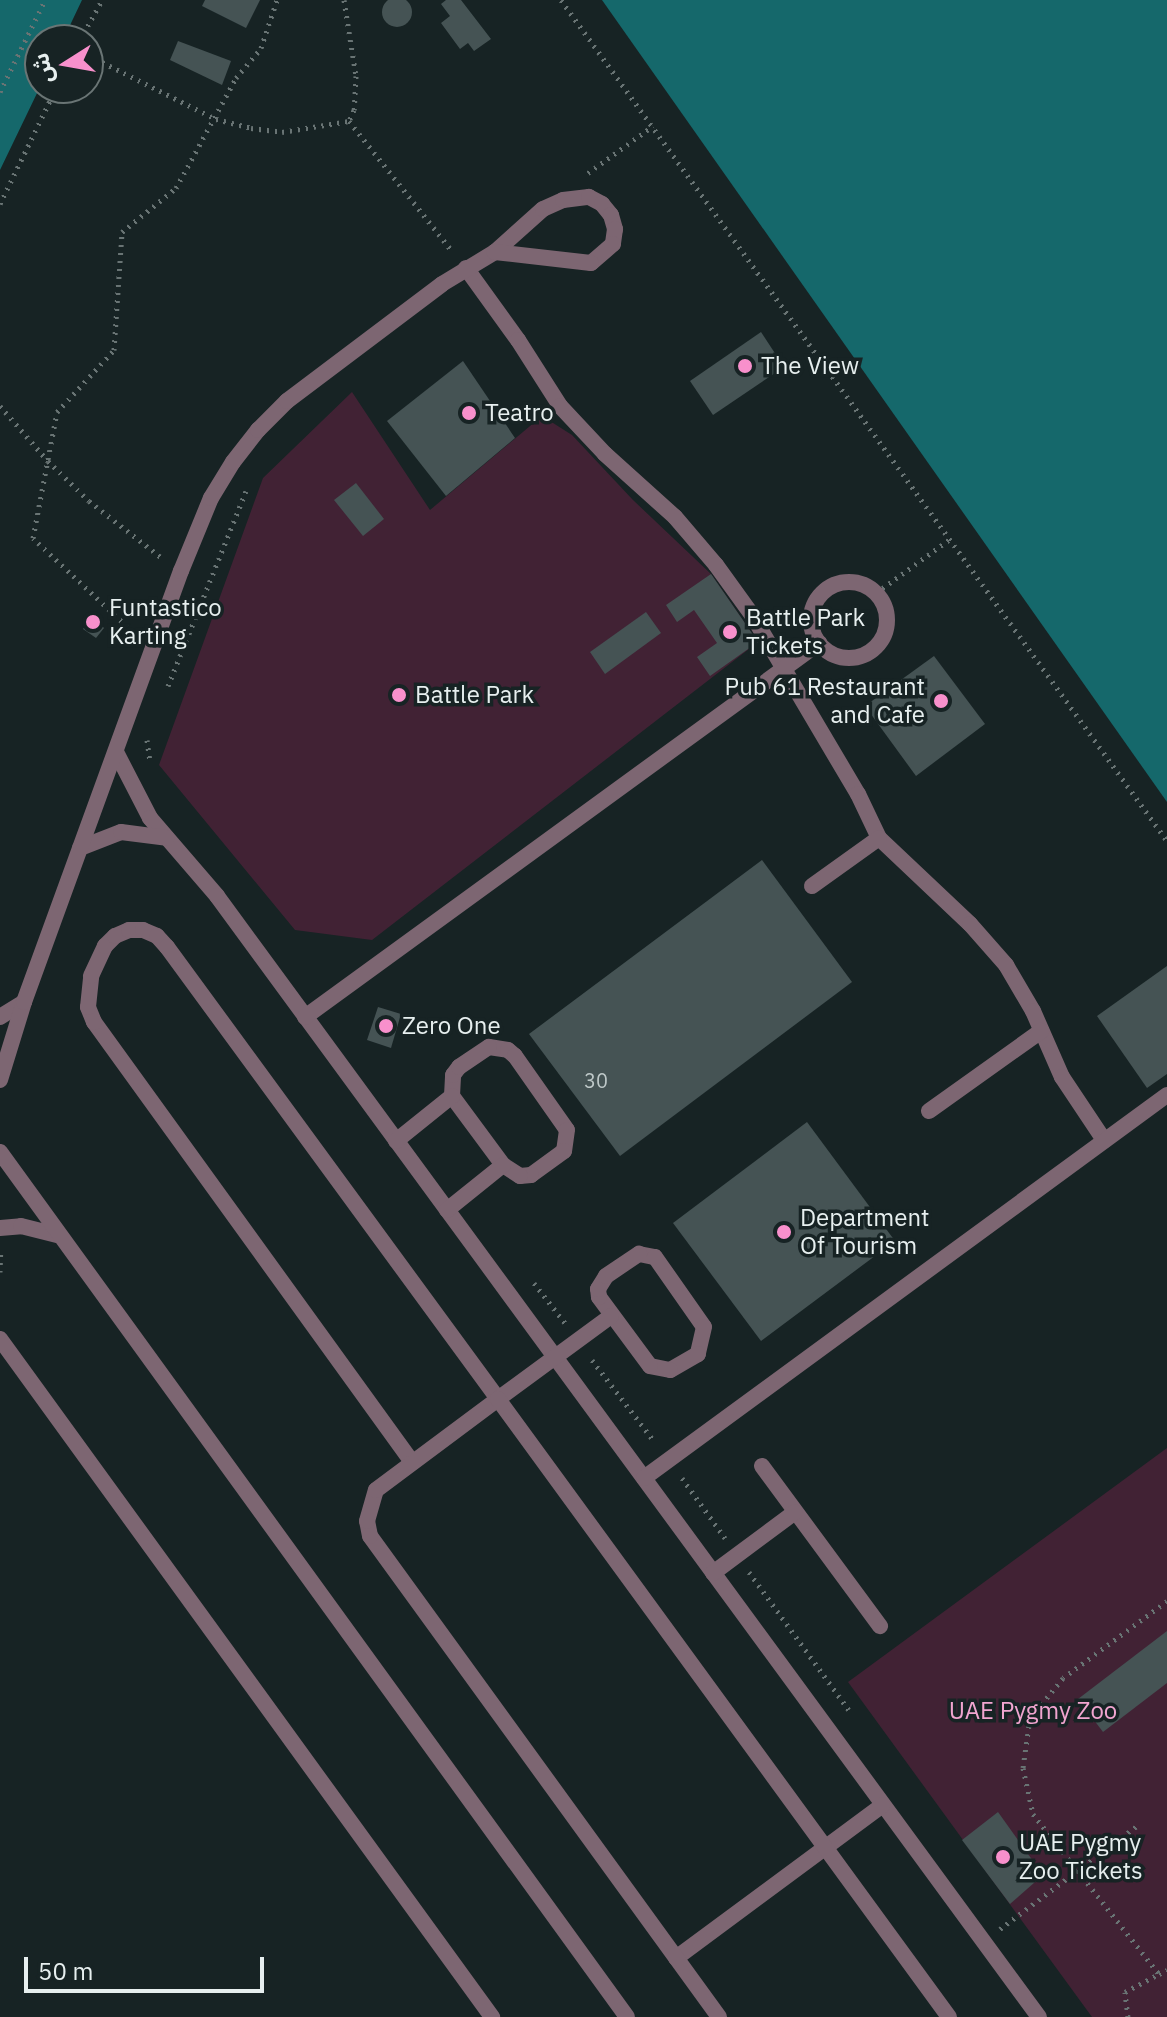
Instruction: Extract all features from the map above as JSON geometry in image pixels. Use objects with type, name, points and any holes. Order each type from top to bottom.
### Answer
[{"type":"street","points":[[0,1080],[24,1002],[181,571],[211,498],[258,430],[287,401],[466,268],[495,252],[526,222],[563,200],[589,197],[602,204],[611,215],[615,229],[613,244],[604,256],[591,263],[576,264],[495,252]]},
{"type":"street","points":[[466,268],[581,431],[675,517],[716,565],[752,615],[858,794],[879,838],[989,944],[1021,988],[1075,1098],[1104,1140]]},
{"type":"street","points":[[850,582],[876,593],[887,615],[882,639],[874,649],[851,658],[839,657],[819,643],[811,616],[824,591],[850,582]]},
{"type":"street","points":[[305,1017],[819,643]]},
{"type":"street","points":[[116,752],[137,796],[167,838],[217,896],[1039,2017]]},
{"type":"street","points":[[80,848],[121,832],[167,838]]},
{"type":"street","points":[[812,886],[879,838]]},
{"type":"street","points":[[412,1462],[94,1022],[88,1007],[91,976],[105,946],[115,936],[129,930],[143,930],[157,936],[167,947],[949,2017]]},
{"type":"street","points":[[0,1017],[24,1002]]},
{"type":"street","points":[[929,1111],[1041,1031]]},
{"type":"street","points":[[498,1047],[515,1056],[563,1120],[568,1140],[556,1159],[531,1175],[520,1176],[503,1165],[452,1096],[453,1075],[459,1067],[480,1050],[498,1047]]},
{"type":"street","points":[[644,1478],[1167,1095]]},
{"type":"street","points":[[396,1141],[452,1096]]},
{"type":"street","points":[[0,1152],[57,1235],[627,2017]]},
{"type":"street","points":[[447,1210],[503,1165]]},
{"type":"street","points":[[0,1228],[21,1226],[57,1235]]},
{"type":"street","points":[[647,1254],[655,1257],[701,1318],[704,1327],[702,1345],[698,1354],[679,1366],[660,1370],[650,1366],[611,1316],[599,1297],[601,1282],[632,1258],[647,1254]]},
{"type":"street","points":[[611,1316],[376,1490],[367,1521],[370,1536],[719,2017]]},
{"type":"street","points":[[0,1339],[492,2017]]},
{"type":"street","points":[[762,1466],[880,1626]]},
{"type":"street","points":[[713,1573],[795,1512]]},
{"type":"street","points":[[676,1958],[883,1805]]},
{"type":"path","points":[[0,92],[45,0]]},
{"type":"path","points":[[89,24],[102,0]]},
{"type":"path","points":[[151,649],[33,538],[57,412],[114,350],[122,232],[176,188],[236,78],[261,48],[277,0]]},
{"type":"path","points":[[344,0],[356,76],[354,110],[349,121]]},
{"type":"path","points":[[561,0],[1167,841]]},
{"type":"path","points":[[104,63],[216,119],[282,132],[349,121]]},
{"type":"path","points":[[0,204],[48,104]]},
{"type":"path","points":[[349,121],[466,268]]},
{"type":"path","points":[[563,200],[590,171],[653,126]]},
{"type":"path","points":[[0,406],[48,461],[134,538],[181,571]]},
{"type":"path","points":[[164,694],[248,488]]},
{"type":"path","points":[[876,593],[950,539]]},
{"type":"path","points":[[147,739],[150,764]]},
{"type":"path","points":[[531,1279],[669,1460],[849,1710]]},
{"type":"path","points":[[1159,1974],[1033,1814],[1023,1768],[1030,1718],[1063,1678],[1167,1601]]},
{"type":"path","points":[[983,1941],[1138,1825]]},
{"type":"path","points":[[1128,2017],[1125,1992],[1167,1970]]},
{"type":"green space","points":[[352,392],[430,510],[542,416],[572,435],[633,500],[711,574],[758,642],[372,940],[295,930],[159,765],[263,478]]},
{"type":"green space","name":"UAE Pygmy Zoo","points":[[1167,1448],[1167,2017],[1092,2017],[848,1682]]},
{"type":"water","points":[[0,0],[82,0],[71,24],[24,24],[24,104],[32,104],[0,170]]},
{"type":"water","points":[[602,0],[1167,0],[1167,802]]},
{"type":"building","points":[[397,-3],[403,-2],[411,6],[411,18],[403,26],[397,27],[391,26],[383,18],[382,12],[383,6],[391,-2]]},
{"type":"building","points":[[205,0],[260,0],[246,28],[202,6]]},
{"type":"building","points":[[446,0],[461,0],[491,39],[474,51],[468,43],[460,49],[441,23],[450,16],[441,4]]},
{"type":"building","points":[[178,41],[231,61],[222,85],[170,60]]},
{"type":"building","points":[[761,332],[784,367],[713,415],[690,381]]},
{"type":"building","points":[[463,361],[515,438],[446,496],[387,421]]},
{"type":"building","points":[[356,483],[384,519],[363,536],[334,500]]},
{"type":"building","name":"Battle Park Tickets","points":[[711,574],[758,642],[710,676],[697,657],[717,643],[694,610],[677,622],[666,605]]},
{"type":"building","points":[[646,612],[661,633],[605,674],[590,652]]},
{"type":"building","name":"Funtastico Karting","points":[[92,616],[104,628],[96,638],[83,629]]},
{"type":"building","points":[[934,656],[985,724],[916,776],[865,706]]},
{"type":"building","points":[[762,860],[852,982],[620,1156],[529,1034]]},
{"type":"building","points":[[1167,966],[1167,1074],[1147,1088],[1097,1016]]},
{"type":"building","points":[[378,1007],[401,1014],[391,1048],[367,1040]]},
{"type":"building","name":"Department Of Tourism","points":[[807,1122],[895,1241],[761,1341],[673,1223]]},
{"type":"building","points":[[1167,1631],[1167,1683],[1103,1732],[1078,1699]]},
{"type":"building","name":"UAE Pygmy Zoo Tickets","points":[[998,1812],[1043,1875],[1010,1904],[962,1840]]},
{"type":"place","name":"The View","points":[[745,366]]},
{"type":"place","name":"Teatro","points":[[469,413]]},
{"type":"place","name":"Funtastico Karting","points":[[93,622]]},
{"type":"place","name":"Battle Park Tickets","points":[[730,632]]},
{"type":"place","name":"Battle Park","points":[[399,695]]},
{"type":"place","name":"Pub 61 Restaurant and Cafe","points":[[941,701]]},
{"type":"place","name":"Zero One","points":[[386,1026]]},
{"type":"place","name":"Department Of Tourism","points":[[784,1232]]},
{"type":"place","name":"UAE Pygmy Zoo Tickets","points":[[1003,1857]]}]
